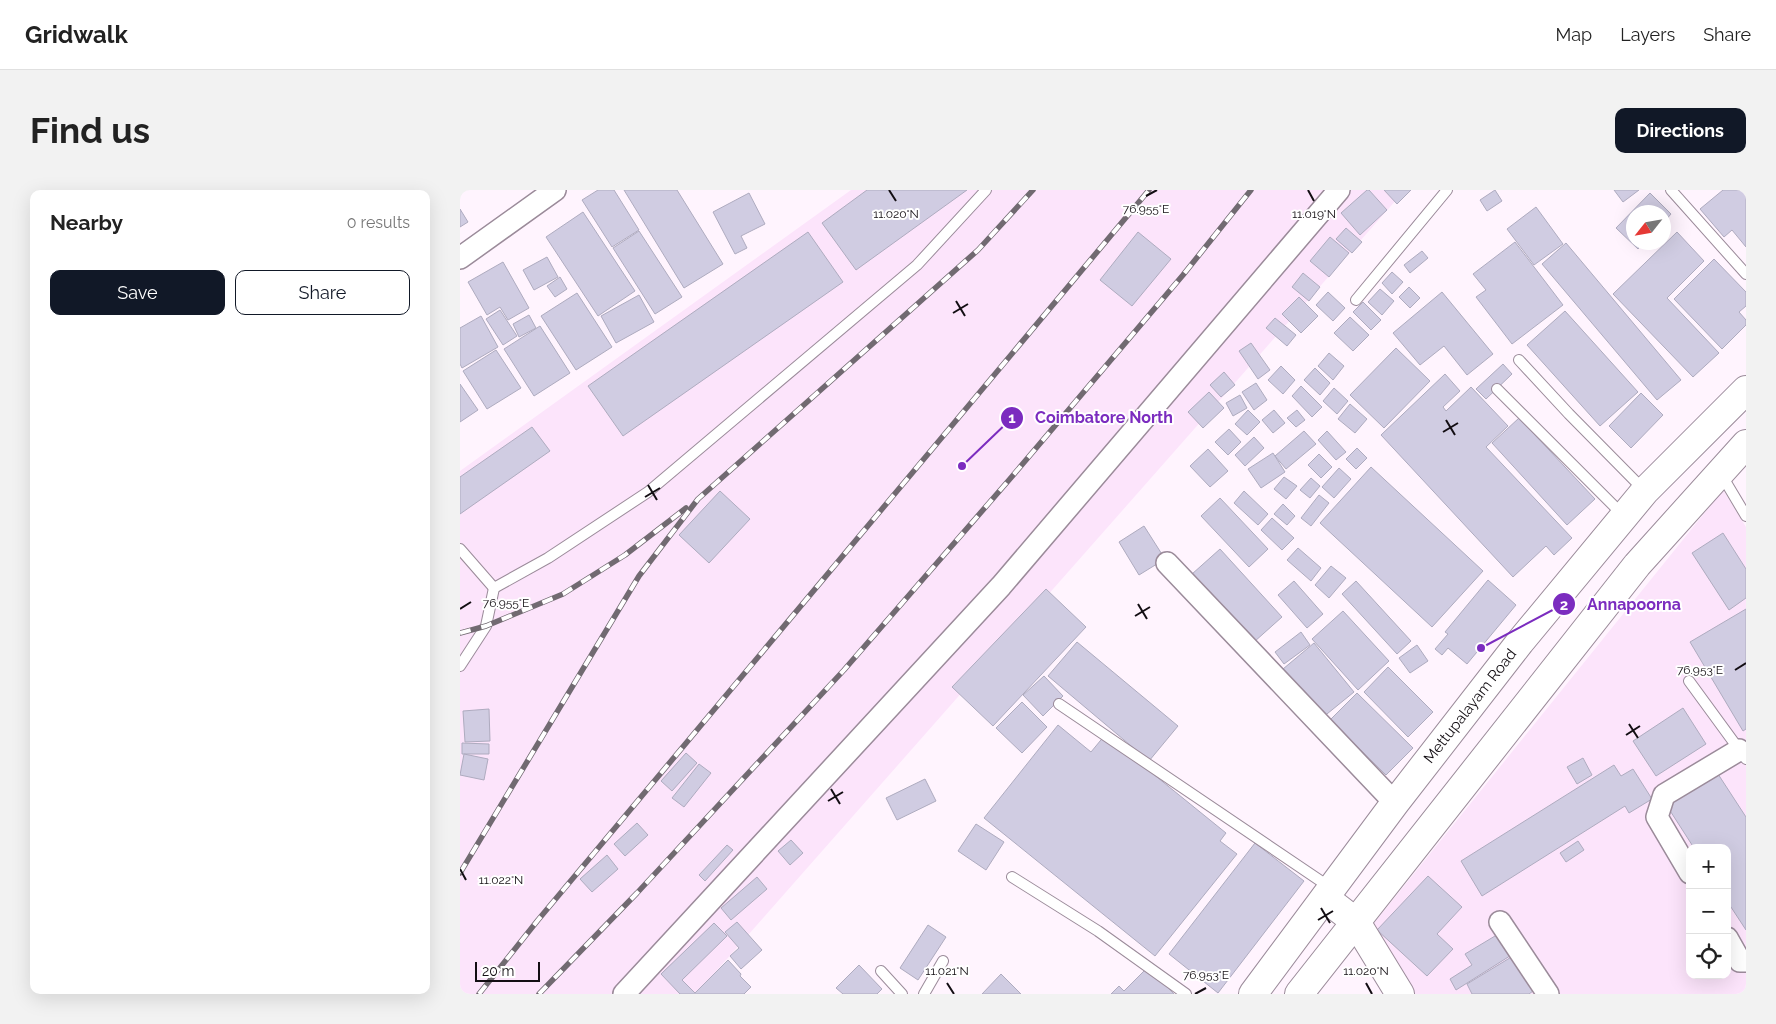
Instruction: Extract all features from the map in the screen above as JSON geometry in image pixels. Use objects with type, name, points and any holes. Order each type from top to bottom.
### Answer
[{"type":"main road","name":"Mettupalayam Road","points":[[1253,994],[1395,803],[1520,642],[1645,490],[1746,390]]},
{"type":"main road","points":[[1299,994],[1637,565],[1746,444]]},
{"type":"main road","points":[[1328,893],[1356,922],[1400,994]]},
{"type":"street","points":[[460,258],[555,190]]},
{"type":"street","points":[[624,994],[1001,586],[1338,190]]},
{"type":"street","points":[[1167,563],[1395,803]]},
{"type":"street","points":[[1686,866],[1657,817],[1664,795],[1742,755]]},
{"type":"street","points":[[1500,922],[1548,994]]},
{"type":"street","points":[[1731,945],[1740,961],[1746,961]]},
{"type":"lane","points":[[460,666],[486,626],[494,588],[548,558],[648,492],[918,265],[986,190]]},
{"type":"lane","points":[[1356,300],[1447,190]]},
{"type":"lane","points":[[1671,190],[1746,274]]},
{"type":"lane","points":[[1519,360],[1569,414],[1645,490]]},
{"type":"lane","points":[[1497,389],[1624,516]]},
{"type":"lane","points":[[1720,472],[1746,516]]},
{"type":"lane","points":[[460,549],[494,588]]},
{"type":"lane","points":[[1689,682],[1742,755]]},
{"type":"lane","points":[[1059,704],[1328,893]]},
{"type":"lane","points":[[1012,877],[1098,931],[1186,994]]},
{"type":"lane","points":[[924,994],[943,961]]},
{"type":"lane","points":[[881,971],[902,994]]},
{"type":"shaded area","points":[[851,190],[1405,190],[696,994],[460,994],[460,471]]},
{"type":"shaded area","points":[[1723,490],[1746,527],[1746,994],[1414,994],[1371,927]]},
{"type":"building","points":[[598,190],[614,190],[639,230],[612,247],[582,200]]},
{"type":"building","points":[[624,190],[677,190],[723,264],[684,288]]},
{"type":"building","points":[[867,190],[967,190],[856,270],[822,223]]},
{"type":"building","points":[[1367,190],[1387,210],[1360,235],[1341,213]]},
{"type":"building","points":[[1384,190],[1411,190],[1397,204]]},
{"type":"building","points":[[1495,190],[1502,201],[1487,211],[1480,200]]},
{"type":"building","points":[[1614,190],[1639,190],[1623,202]]},
{"type":"building","points":[[1723,190],[1746,190],[1746,247],[1732,230],[1724,237],[1700,209]]},
{"type":"building","points":[[749,193],[765,224],[741,236],[747,248],[735,254],[713,212]]},
{"type":"building","points":[[1650,193],[1662,205],[1638,205]]},
{"type":"building","points":[[1536,207],[1563,244],[1534,265],[1507,229]]},
{"type":"building","points":[[460,209],[468,222],[460,227]]},
{"type":"building","points":[[583,212],[635,291],[598,316],[546,237]]},
{"type":"building","points":[[1626,218],[1626,238],[1616,228]]},
{"type":"building","points":[[1346,228],[1362,242],[1352,253],[1336,239]]},
{"type":"building","points":[[639,231],[682,297],[655,314],[613,248]]},
{"type":"building","points":[[808,232],[843,282],[623,436],[588,386]]},
{"type":"building","points":[[1138,232],[1171,259],[1132,306],[1100,280]]},
{"type":"building","points":[[1677,232],[1704,261],[1667,298],[1719,353],[1693,377],[1613,294],[1658,250],[1671,250],[1671,238]]},
{"type":"building","points":[[1330,237],[1349,253],[1329,277],[1310,261]]},
{"type":"building","points":[[1515,242],[1563,305],[1512,344],[1476,297],[1486,290],[1473,274]]},
{"type":"building","points":[[1566,243],[1681,380],[1657,400],[1542,264]]},
{"type":"building","points":[[1422,251],[1428,258],[1410,273],[1404,265]]},
{"type":"building","points":[[547,257],[558,277],[534,290],[523,270]]},
{"type":"building","points":[[1714,259],[1746,292],[1746,306],[1739,312],[1746,320],[1746,325],[1722,349],[1674,299]]},
{"type":"building","points":[[503,262],[529,308],[508,320],[500,307],[487,315],[468,282]]},
{"type":"building","points":[[1392,272],[1403,282],[1392,294],[1382,283]]},
{"type":"building","points":[[1303,273],[1320,287],[1309,301],[1292,287]]},
{"type":"building","points":[[560,277],[567,289],[555,297],[547,286]]},
{"type":"building","points":[[1409,287],[1420,298],[1410,308],[1399,297]]},
{"type":"building","points":[[1380,289],[1394,301],[1382,315],[1368,302]]},
{"type":"building","points":[[1328,292],[1345,308],[1333,321],[1316,305]]},
{"type":"building","points":[[1442,292],[1493,354],[1467,375],[1444,346],[1420,365],[1393,333]]},
{"type":"building","points":[[577,293],[612,347],[576,370],[541,316]]},
{"type":"building","points":[[639,295],[654,322],[616,343],[601,316]]},
{"type":"building","points":[[1299,297],[1318,316],[1301,333],[1282,314]]},
{"type":"building","points":[[1363,302],[1381,320],[1371,330],[1353,312]]},
{"type":"building","points":[[500,310],[517,336],[503,345],[486,319]]},
{"type":"building","points":[[1565,311],[1638,392],[1600,426],[1527,345]]},
{"type":"building","points":[[529,315],[536,328],[519,337],[513,324]]},
{"type":"building","points":[[481,316],[498,347],[462,368],[460,364],[460,328]]},
{"type":"building","points":[[1350,317],[1369,335],[1353,351],[1334,333]]},
{"type":"building","points":[[1275,318],[1296,335],[1287,346],[1266,328]]},
{"type":"building","points":[[540,326],[570,373],[534,396],[504,349]]},
{"type":"building","points":[[1251,343],[1270,370],[1258,379],[1239,351]]},
{"type":"building","points":[[1396,348],[1430,381],[1384,428],[1350,395]]},
{"type":"building","points":[[496,350],[521,388],[487,409],[463,371]]},
{"type":"building","points":[[1329,353],[1344,366],[1333,380],[1318,366]]},
{"type":"building","points":[[1503,364],[1512,374],[1486,399],[1476,389]]},
{"type":"building","points":[[1281,366],[1295,380],[1283,394],[1268,380]]},
{"type":"building","points":[[1315,368],[1330,383],[1320,395],[1304,380]]},
{"type":"building","points":[[1224,372],[1235,385],[1221,397],[1210,385]]},
{"type":"building","points":[[1445,374],[1460,391],[1443,407],[1446,411],[1471,387],[1508,426],[1486,447],[1572,538],[1554,555],[1546,546],[1513,577],[1381,435]]},
{"type":"building","points":[[1256,383],[1267,400],[1254,410],[1242,392]]},
{"type":"building","points":[[460,384],[478,410],[460,422]]},
{"type":"building","points":[[1301,386],[1322,407],[1312,417],[1292,396]]},
{"type":"building","points":[[1334,388],[1348,401],[1337,414],[1323,401]]},
{"type":"building","points":[[1209,392],[1224,408],[1203,428],[1188,412]]},
{"type":"building","points":[[1641,393],[1663,415],[1631,448],[1609,426]]},
{"type":"building","points":[[1240,395],[1247,408],[1233,416],[1226,403]]},
{"type":"building","points":[[1350,404],[1367,419],[1355,433],[1338,419]]},
{"type":"building","points":[[1248,410],[1260,422],[1247,435],[1235,424]]},
{"type":"building","points":[[1274,410],[1285,423],[1273,433],[1262,420]]},
{"type":"building","points":[[1297,410],[1305,420],[1296,427],[1287,418]]},
{"type":"building","points":[[1519,418],[1595,499],[1567,525],[1492,443]]},
{"type":"building","points":[[532,427],[550,451],[460,514],[460,477]]},
{"type":"building","points":[[1229,429],[1241,442],[1228,455],[1215,442]]},
{"type":"building","points":[[1304,431],[1316,444],[1286,469],[1275,456]]},
{"type":"building","points":[[1327,431],[1346,452],[1336,460],[1318,440]]},
{"type":"building","points":[[1254,437],[1264,448],[1245,466],[1235,455]]},
{"type":"building","points":[[1357,448],[1367,458],[1356,469],[1346,459]]},
{"type":"building","points":[[1208,449],[1228,471],[1210,487],[1190,466]]},
{"type":"building","points":[[1273,453],[1285,472],[1261,488],[1248,469]]},
{"type":"building","points":[[1319,454],[1332,467],[1321,478],[1308,465]]},
{"type":"building","points":[[1371,467],[1483,571],[1432,627],[1320,523]]},
{"type":"building","points":[[1339,468],[1351,479],[1334,498],[1322,487]]},
{"type":"building","points":[[1284,477],[1297,486],[1286,499],[1274,489]]},
{"type":"building","points":[[1311,478],[1320,486],[1310,498],[1300,490]]},
{"type":"building","points":[[720,491],[750,519],[709,563],[679,535]]},
{"type":"building","points":[[1244,491],[1268,514],[1258,525],[1234,503]]},
{"type":"building","points":[[1319,495],[1329,503],[1311,526],[1301,518]]},
{"type":"building","points":[[1220,498],[1268,549],[1249,567],[1201,516]]},
{"type":"building","points":[[1283,504],[1295,516],[1287,525],[1274,514]]},
{"type":"building","points":[[1272,518],[1294,538],[1282,550],[1261,530]]},
{"type":"building","points":[[1144,526],[1165,559],[1139,575],[1119,542]]},
{"type":"building","points":[[1723,533],[1746,569],[1746,598],[1729,610],[1692,553]]},
{"type":"building","points":[[1298,548],[1321,568],[1311,581],[1287,560]]},
{"type":"building","points":[[1220,549],[1282,617],[1254,642],[1192,574]]},
{"type":"building","points":[[1331,566],[1346,578],[1329,598],[1315,585]]},
{"type":"building","points":[[1488,580],[1516,605],[1467,664],[1448,648],[1442,655],[1435,649],[1448,634],[1445,632]]},
{"type":"building","points":[[1294,581],[1323,614],[1307,628],[1278,595]]},
{"type":"building","points":[[1356,581],[1411,641],[1397,654],[1342,594]]},
{"type":"building","points":[[1046,589],[1086,627],[993,726],[952,687]]},
{"type":"building","points":[[1746,609],[1746,729],[1743,731],[1690,642]]},
{"type":"building","points":[[1343,611],[1389,661],[1358,690],[1312,639]]},
{"type":"building","points":[[1301,632],[1310,645],[1284,664],[1275,652]]},
{"type":"building","points":[[1077,642],[1178,726],[1149,761],[1048,676]]},
{"type":"building","points":[[1314,643],[1354,692],[1322,718],[1283,669]]},
{"type":"building","points":[[1417,645],[1428,661],[1410,673],[1399,658]]},
{"type":"building","points":[[1388,667],[1433,712],[1408,737],[1364,692]]},
{"type":"building","points":[[1044,676],[1063,696],[1043,716],[1023,695]]},
{"type":"building","points":[[1357,693],[1413,748],[1386,775],[1330,720]]},
{"type":"building","points":[[1022,702],[1047,727],[1022,753],[996,728]]},
{"type":"building","points":[[1683,708],[1706,744],[1656,776],[1633,741]]},
{"type":"building","points":[[489,709],[490,741],[465,742],[463,711]]},
{"type":"building","points":[[1058,725],[1091,752],[1105,735],[1226,833],[1220,841],[1237,854],[1155,956],[984,818]]},
{"type":"building","points":[[462,743],[489,744],[489,754],[462,754]]},
{"type":"building","points":[[686,753],[697,763],[672,791],[661,781]]},
{"type":"building","points":[[464,754],[488,759],[484,780],[460,775]]},
{"type":"building","points":[[1583,758],[1592,775],[1577,784],[1567,767]]},
{"type":"building","points":[[699,764],[711,773],[684,807],[672,798]]},
{"type":"building","points":[[1614,765],[1621,776],[1633,769],[1652,799],[1629,813],[1625,806],[1482,896],[1461,861]]},
{"type":"building","points":[[1718,774],[1746,817],[1746,930],[1731,907],[1731,844],[1691,844],[1667,806]]},
{"type":"building","points":[[925,779],[936,801],[897,820],[886,798]]},
{"type":"building","points":[[637,823],[648,835],[625,856],[614,844]]},
{"type":"building","points":[[976,824],[1004,842],[986,870],[958,851]]},
{"type":"building","points":[[791,840],[803,853],[790,865],[778,851]]},
{"type":"building","points":[[1578,841],[1584,850],[1566,862],[1560,853]]},
{"type":"building","points":[[1255,843],[1304,881],[1218,993],[1169,954]]},
{"type":"building","points":[[727,845],[733,850],[705,881],[699,875]]},
{"type":"building","points":[[607,855],[618,869],[592,892],[580,879]]},
{"type":"building","points":[[1428,876],[1462,907],[1437,934],[1453,949],[1427,976],[1377,930]]},
{"type":"building","points":[[757,877],[767,889],[731,920],[721,908]]},
{"type":"building","points":[[737,922],[762,950],[741,969],[730,956],[739,948],[725,932]]},
{"type":"building","points":[[714,923],[727,936],[682,980],[695,993],[728,960],[751,987],[744,994],[680,994],[661,974]]},
{"type":"building","points":[[928,925],[946,937],[918,980],[900,968]]},
{"type":"building","points":[[1500,933],[1513,954],[1456,990],[1450,979],[1472,965],[1465,954]]},
{"type":"building","points":[[1513,956],[1533,991],[1529,994],[1472,994],[1467,984]]},
{"type":"building","points":[[859,965],[882,989],[877,994],[843,994],[836,988]]},
{"type":"building","points":[[1148,967],[1174,994],[1111,994],[1119,986],[1124,991]]},
{"type":"building","points":[[1001,974],[1021,994],[982,994]]},
{"type":"railway","points":[[460,873],[639,576],[698,499],[978,250],[1033,190]]},
{"type":"railway","points":[[479,994],[538,920],[1149,190]]},
{"type":"railway","points":[[539,994],[637,893],[844,670],[1183,275],[1251,190]]},
{"type":"railway","points":[[460,633],[486,626],[563,594],[625,555],[686,508]]},
{"type":"place","name":"Coimbatore North","points":[[962,466]]},
{"type":"place","name":"Annapoorna","points":[[1481,648]]}]
